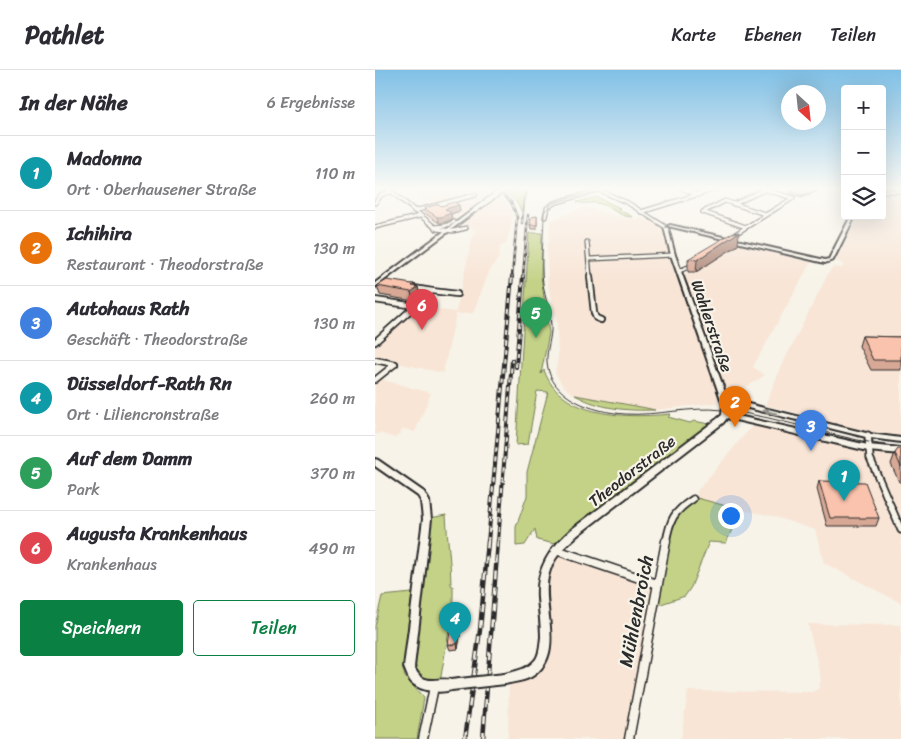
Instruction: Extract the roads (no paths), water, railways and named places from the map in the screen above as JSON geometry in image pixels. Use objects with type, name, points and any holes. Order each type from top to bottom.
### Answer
[{"type":"main road","points":[[378,284],[461,219]]},
{"type":"main road","points":[[667,226],[825,262],[831,260],[851,220]]},
{"type":"main road","name":"Wahlerstraße","points":[[667,226],[673,255],[726,405]]},
{"type":"main road","points":[[901,440],[868,435],[739,404],[726,405],[725,415],[868,448],[901,451]]},
{"type":"main road","name":"Theodorstraße","points":[[556,550],[725,415]]},
{"type":"main road","points":[[375,462],[417,490],[425,501],[427,519],[409,663],[410,672],[417,681],[434,687],[518,677],[528,673],[537,666],[544,656],[547,644],[541,600],[542,580],[546,567],[556,550]]},
{"type":"street","points":[[375,227],[407,219]]},
{"type":"street","points":[[424,219],[434,227],[446,231],[467,228],[457,222],[434,227]]},
{"type":"street","points":[[651,219],[667,226]]},
{"type":"street","points":[[724,219],[746,227]]},
{"type":"street","points":[[724,245],[757,219]]},
{"type":"street","points":[[587,242],[594,313],[596,318],[601,320]]},
{"type":"street","points":[[590,259],[673,255]]},
{"type":"street","points":[[679,271],[685,270],[700,260]]},
{"type":"street","points":[[407,287],[457,294]]},
{"type":"street","points":[[375,342],[432,291]]},
{"type":"street","points":[[375,300],[415,306]]},
{"type":"street","points":[[375,360],[395,364],[375,380]]},
{"type":"street","points":[[868,435],[870,458],[901,530]]},
{"type":"street","name":"Mühlenbroich","points":[[629,739],[670,521],[681,507],[693,500]]},
{"type":"street","points":[[556,550],[657,584]]},
{"type":"street","points":[[423,739],[434,687]]},
{"type":"tram line","points":[[544,219],[542,275],[551,325],[547,362],[550,375],[556,385],[575,401],[600,410],[625,414],[650,414],[698,409],[746,413],[856,440],[901,447]]},
{"type":"railway","points":[[512,277],[517,219]]},
{"type":"railway","points":[[523,277],[528,219]]},
{"type":"railway","points":[[488,542],[512,276]]},
{"type":"railway","points":[[516,367],[523,276]]},
{"type":"railway","points":[[498,542],[512,360]]},
{"type":"railway","points":[[465,739],[480,630],[488,541]]},
{"type":"railway","points":[[483,739],[498,541]]},
{"type":"place","name":"Augusta Krankenhaus","points":[[422,330]]},
{"type":"place","name":"Auf dem Damm","points":[[536,338]]},
{"type":"place","name":"Ichihira","points":[[735,427]]},
{"type":"place","name":"Autohaus Rath","points":[[811,451]]},
{"type":"place","name":"Madonna","points":[[844,501]]},
{"type":"place","name":"Düsseldorf-Rath Rn","points":[[455,643]]}]
